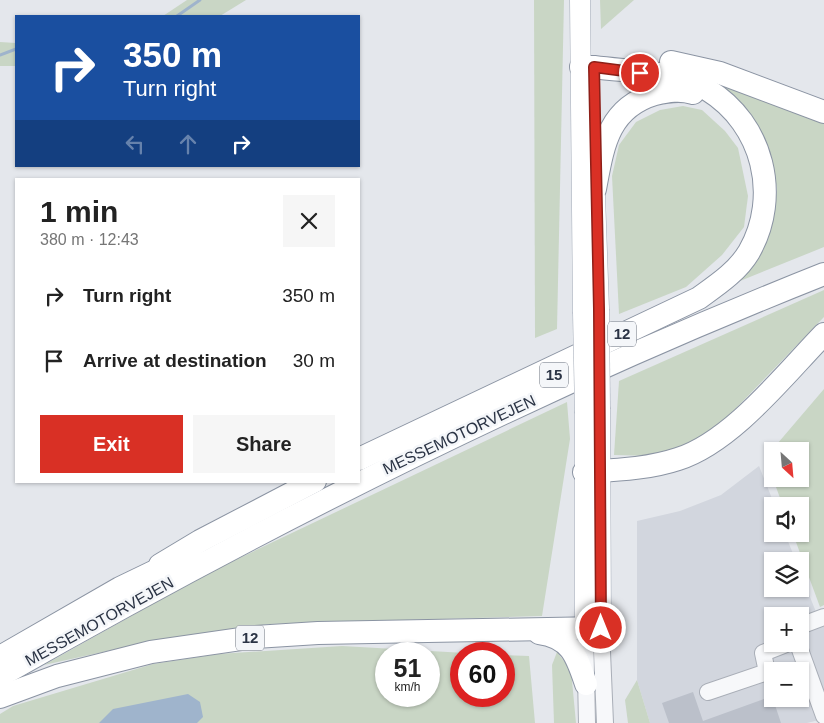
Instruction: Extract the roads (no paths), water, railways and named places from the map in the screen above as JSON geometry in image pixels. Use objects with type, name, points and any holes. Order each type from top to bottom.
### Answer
[{"type":"highway","points":[[587,60],[675,63],[720,73],[824,112]]},
{"type":"highway","name":"12","points":[[360,459],[699,298],[729,276],[748,253],[762,224],[766,189],[762,158],[743,124],[729,106],[708,89],[686,79],[587,60]]},
{"type":"highway","points":[[595,189],[602,149],[611,126],[627,108],[647,97],[670,90],[688,91],[710,98],[743,124]]},
{"type":"highway","name":"MESSEMOTORVEJEN","points":[[360,481],[652,345],[824,257]]},
{"type":"highway","name":"MESSEMOTORVEJEN","points":[[360,468],[556,374],[754,293],[824,274]]},
{"type":"highway","points":[[592,472],[655,466],[680,459],[723,436],[747,414],[824,334]]},
{"type":"highway","points":[[120,588],[200,541],[311,483]]},
{"type":"highway","name":"MESSEMOTORVEJEN","points":[[0,657],[120,588],[330,483]]},
{"type":"highway","name":"MESSEMOTORVEJEN","points":[[0,676],[129,602],[357,483]]},
{"type":"highway","name":"12","points":[[0,697],[57,676],[151,652],[256,637],[318,633],[593,628]]},
{"type":"highway","points":[[508,630],[550,635],[563,641],[572,650],[580,664],[586,684]]},
{"type":"main road","name":"12","points":[[580,0],[587,60],[595,189],[591,311],[592,472]]},
{"type":"main road","name":"12","points":[[587,60],[593,0]]},
{"type":"main road","points":[[587,60],[591,311]]},
{"type":"main road","points":[[592,472],[593,628]]},
{"type":"street","points":[[809,623],[824,617]]},
{"type":"street","points":[[587,723],[586,684],[593,628]]},
{"type":"street","points":[[593,628],[605,723]]},
{"type":"street","points":[[708,692],[767,672],[763,653],[766,652]]},
{"type":"street","points":[[801,652],[824,716]]},
{"type":"water","points":[[188,694],[200,702],[203,717],[197,723],[99,723],[113,709]]},
{"type":"waterway","points":[[178,15],[200,0]]},
{"type":"waterway","points":[[0,55],[15,49]]}]
